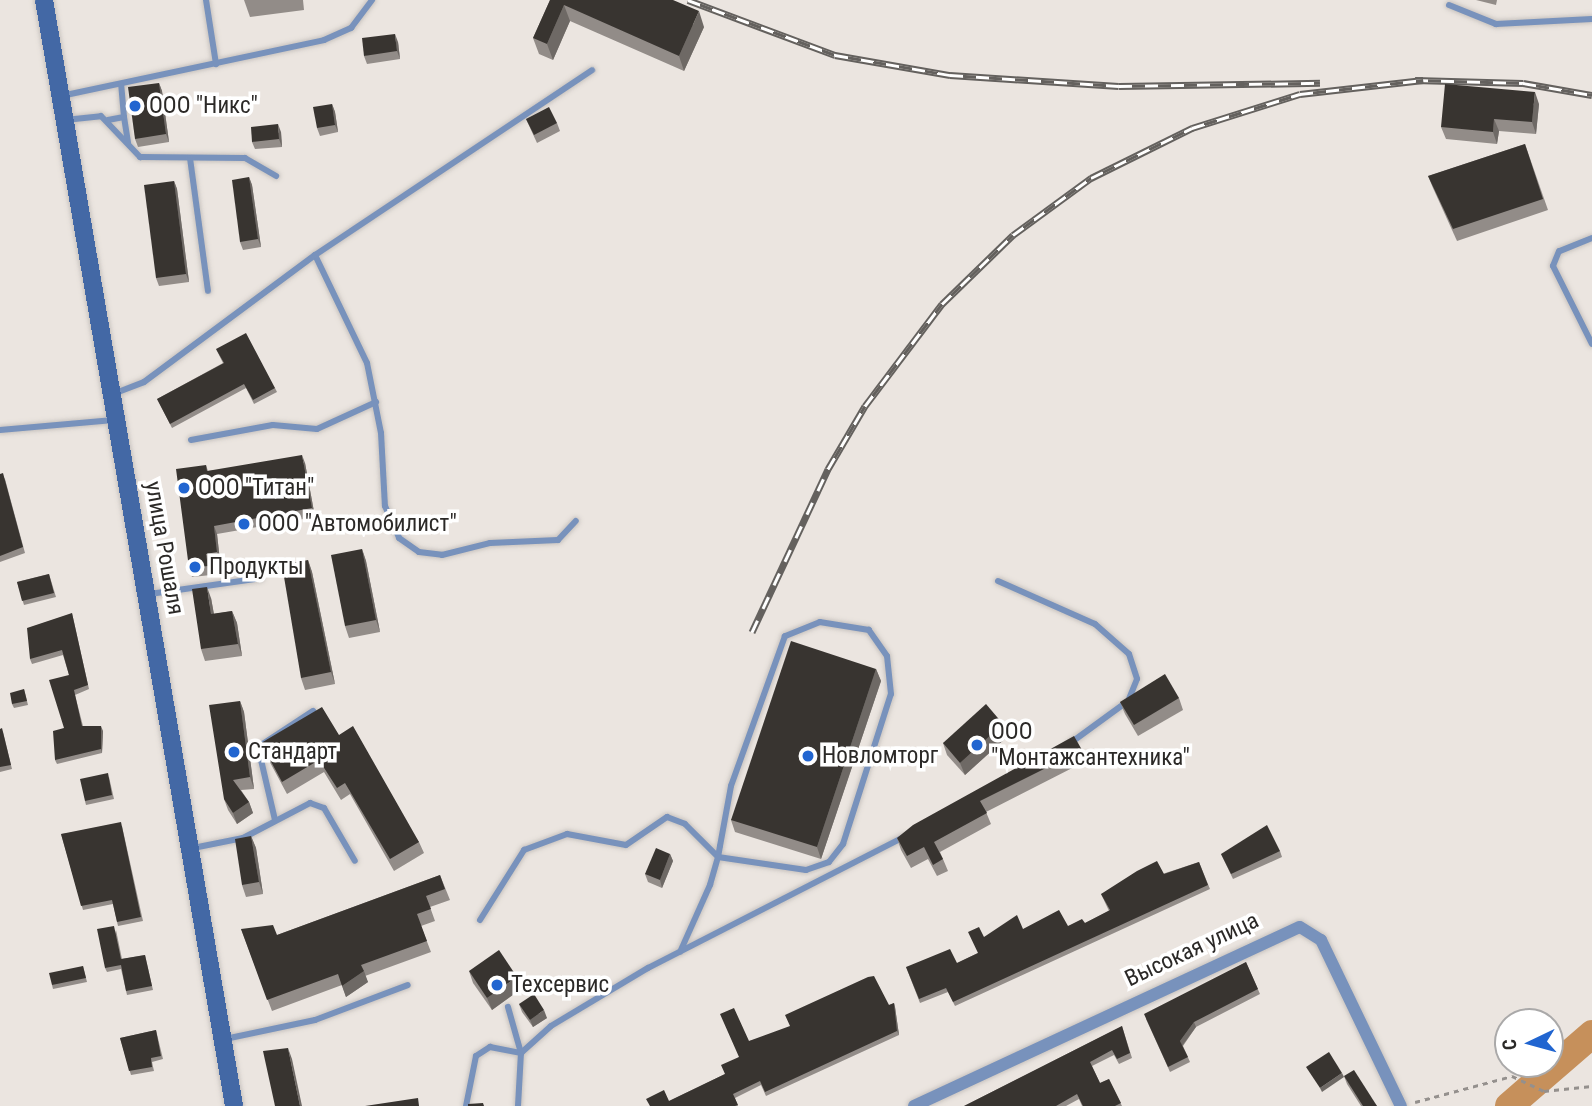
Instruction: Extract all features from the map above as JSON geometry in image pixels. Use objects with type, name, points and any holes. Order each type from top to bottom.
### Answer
[{"type":"main road","name":"улица Рошаля","points":[[44,0],[234,1106]]},
{"type":"street","name":"Высокая улица","points":[[914,1106],[1300,927],[1321,940],[1401,1105]]},
{"type":"lane","points":[[206,0],[216,64]]},
{"type":"lane","points":[[61,96],[216,64],[340,34],[372,0]]},
{"type":"lane","points":[[1449,5],[1496,24],[1592,19]]},
{"type":"lane","points":[[111,394],[144,382],[315,256],[592,70]]},
{"type":"lane","points":[[121,84],[130,149]]},
{"type":"lane","points":[[65,120],[108,120],[124,117]]},
{"type":"lane","points":[[108,120],[130,149],[140,157],[245,158],[276,176]]},
{"type":"lane","points":[[190,158],[208,291]]},
{"type":"lane","points":[[1592,238],[1559,251],[1553,266],[1592,344]]},
{"type":"lane","points":[[315,256],[358,336],[376,402],[385,506],[409,547],[442,555],[490,543],[552,541],[564,537],[576,521]]},
{"type":"lane","points":[[191,440],[259,426],[317,429],[376,402]]},
{"type":"lane","points":[[0,429],[116,419]]},
{"type":"lane","points":[[148,594],[261,578]]},
{"type":"lane","points":[[998,581],[1108,632],[1135,667],[1134,690],[1119,712],[1058,750]]},
{"type":"lane","points":[[480,919],[524,850],[555,836],[582,834],[626,845],[661,818],[674,817],[718,857],[806,870],[837,854],[891,694],[887,656],[869,630],[820,622],[785,636],[731,786],[718,857],[680,952]]},
{"type":"lane","points":[[275,820],[258,747],[313,711]]},
{"type":"lane","points":[[191,849],[243,838],[303,804],[319,804],[355,861]]},
{"type":"lane","points":[[466,1106],[475,1056],[490,1047],[521,1053],[573,1012],[680,952],[915,831]]},
{"type":"lane","points":[[223,1039],[315,1020],[408,985]]},
{"type":"lane","points":[[508,1007],[521,1053],[517,1106]]},
{"type":"path","points":[[1401,1105],[1522,1079],[1540,1090],[1592,1086]]},
{"type":"building","points":[[550,0],[673,0],[699,11],[679,56],[564,5],[547,44],[533,38]]},
{"type":"building","points":[[395,34],[397,51],[364,56],[362,38]]},
{"type":"building","points":[[159,83],[166,134],[135,139],[128,87]]},
{"type":"building","points":[[1445,84],[1535,92],[1532,122],[1494,119],[1493,132],[1441,127]]},
{"type":"building","points":[[332,104],[335,125],[317,128],[313,107]]},
{"type":"building","points":[[549,107],[557,123],[534,135],[526,119]]},
{"type":"building","points":[[278,124],[279,139],[252,142],[251,127]]},
{"type":"building","points":[[1525,144],[1543,199],[1453,229],[1428,176]]},
{"type":"building","points":[[249,177],[258,239],[240,242],[232,180]]},
{"type":"building","points":[[174,181],[186,274],[156,278],[144,185]]},
{"type":"building","points":[[246,333],[275,388],[253,400],[244,384],[170,424],[157,399],[224,363],[216,349]]},
{"type":"building","points":[[302,455],[312,508],[214,526],[217,552],[206,554],[208,566],[189,568],[176,469],[206,465],[207,471]]},
{"type":"building","points":[[3,473],[23,547],[0,556],[0,474]]},
{"type":"building","points":[[362,549],[376,620],[345,626],[331,555]]},
{"type":"building","points":[[308,560],[331,672],[301,678],[282,565]]},
{"type":"building","points":[[49,574],[54,593],[22,601],[17,582]]},
{"type":"building","points":[[207,587],[211,614],[232,611],[238,644],[201,649],[192,589]]},
{"type":"building","points":[[72,613],[88,685],[74,690],[82,726],[101,726],[101,749],[55,760],[53,731],[64,728],[49,680],[69,675],[62,650],[30,659],[27,628]]},
{"type":"building","name":"Новломторг","points":[[791,641],[876,669],[817,847],[731,820]]},
{"type":"building","points":[[1165,674],[1179,698],[1134,725],[1120,702]]},
{"type":"building","points":[[24,689],[27,701],[12,704],[10,693]]},
{"type":"building","name":"Стандарт","points":[[240,701],[250,777],[233,780],[249,802],[233,813],[224,799],[209,705]]},
{"type":"building","points":[[986,704],[1003,724],[960,763],[943,743]]},
{"type":"building","points":[[322,707],[339,735],[353,726],[419,842],[390,859],[345,783],[337,788],[319,760],[282,782],[261,743]]},
{"type":"building","points":[[2,728],[11,765],[0,767],[0,729]]},
{"type":"building","points":[[1074,736],[1082,750],[980,801],[987,813],[934,842],[943,859],[933,865],[924,847],[907,856],[897,838],[913,825]]},
{"type":"building","points":[[108,773],[112,795],[85,801],[80,779]]},
{"type":"building","points":[[121,822],[141,917],[117,922],[112,900],[81,906],[61,834]]},
{"type":"building","points":[[1267,825],[1280,851],[1231,874],[1221,854]]},
{"type":"building","points":[[251,836],[259,882],[242,885],[235,839]]},
{"type":"building","points":[[656,848],[670,854],[660,880],[645,874]]},
{"type":"building","points":[[1157,861],[1164,874],[1199,862],[1208,885],[953,1002],[946,988],[919,999],[906,967],[950,949],[957,963],[978,953],[968,932],[979,927],[984,937],[1017,915],[1023,929],[1059,910],[1068,926],[1082,919],[1085,923],[1110,910],[1101,894]]},
{"type":"building","points":[[440,875],[445,889],[426,896],[431,909],[417,914],[427,941],[361,965],[364,971],[342,986],[338,974],[267,1000],[241,929],[273,925],[277,935]]},
{"type":"building","points":[[114,926],[121,959],[145,955],[152,986],[126,991],[121,965],[105,968],[97,929]]},
{"type":"building","points":[[499,950],[517,977],[487,998],[469,971]]},
{"type":"building","points":[[1246,962],[1258,989],[1194,1022],[1180,1041],[1188,1057],[1168,1067],[1144,1014]]},
{"type":"building","points":[[83,966],[86,978],[52,985],[49,973]]},
{"type":"building","points":[[874,976],[889,1005],[894,1003],[897,1031],[765,1092],[760,1081],[733,1094],[738,1105],[735,1106],[650,1106],[646,1099],[664,1090],[669,1101],[725,1074],[721,1065],[739,1057],[720,1014],[734,1008],[749,1041],[790,1026],[785,1015]]},
{"type":"building","points":[[534,994],[544,1010],[530,1020],[519,1004]]},
{"type":"building","points":[[1122,1026],[1130,1053],[1117,1059],[1112,1050],[1090,1062],[1100,1083],[1109,1079],[1121,1103],[1115,1106],[1083,1106],[1077,1094],[1056,1106],[964,1106]]},
{"type":"building","points":[[156,1030],[161,1056],[151,1058],[152,1067],[129,1071],[120,1038]]},
{"type":"building","points":[[288,1048],[300,1106],[275,1106],[263,1051]]},
{"type":"building","points":[[1329,1052],[1342,1073],[1320,1088],[1306,1067]]},
{"type":"building","points":[[1354,1070],[1377,1106],[1363,1106],[1344,1076]]},
{"type":"building","points":[[418,1098],[419,1106],[365,1106]]},
{"type":"building","points":[[483,1103],[484,1106],[468,1106],[468,1104]]},
{"type":"waterway","points":[[1509,1106],[1592,1034]]},
{"type":"railway","points":[[688,0],[835,55],[950,75],[1119,86],[1320,83]]},
{"type":"railway","points":[[1415,80],[1523,83],[1592,95]]},
{"type":"railway","points":[[752,632],[828,469],[865,406],[942,304],[1013,235],[1091,178],[1192,128],[1300,94],[1423,80]]},
{"type":"place","name":"ООО \"Никс\"","points":[[135,106]]},
{"type":"place","name":"ООО \"Титан\"","points":[[184,488]]},
{"type":"place","name":"ООО \"Автомобилист\"","points":[[244,524]]},
{"type":"place","name":"Продукты","points":[[195,567]]},
{"type":"place","name":"ООО \"Монтажсантехника\"","points":[[977,745]]},
{"type":"place","name":"Стандарт","points":[[234,752]]},
{"type":"place","name":"Новломторг","points":[[808,756]]},
{"type":"place","name":"Техсервис","points":[[497,985]]}]
